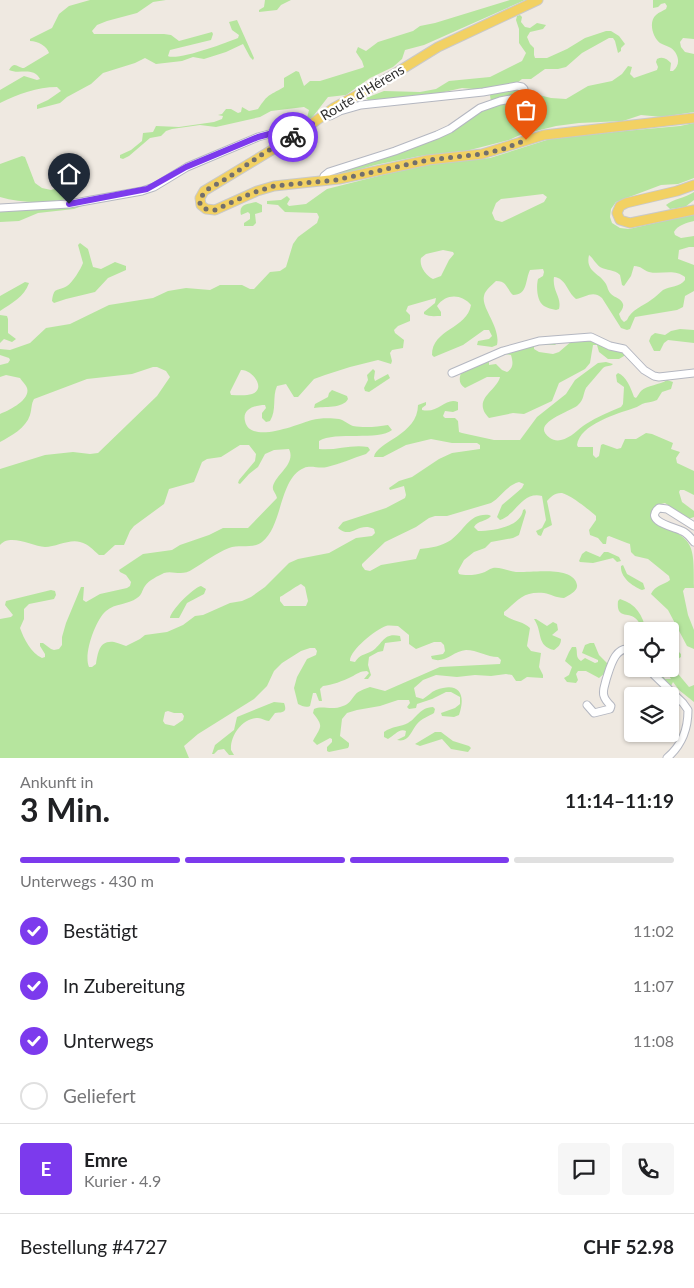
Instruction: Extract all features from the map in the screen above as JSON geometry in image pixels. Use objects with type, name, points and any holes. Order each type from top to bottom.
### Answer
[{"type":"main road","name":"Route d'Hérens","points":[[538,0],[442,44],[378,84],[344,102],[292,138],[204,192],[200,196],[199,202],[203,208],[215,210],[252,193],[274,186],[346,178],[434,159],[487,153],[542,136],[668,123],[694,118]]},
{"type":"main road","points":[[694,185],[624,203],[618,208],[616,213],[620,220],[630,223],[694,210]]},
{"type":"street","points":[[323,181],[326,173],[395,151],[437,135],[450,129],[480,108],[500,101],[520,98],[524,96],[525,92],[522,87],[517,86],[483,92],[361,106],[330,116],[325,114]]},
{"type":"street","points":[[0,208],[69,204],[142,191],[154,186],[181,169],[258,137],[288,129],[303,122],[312,124]]},
{"type":"street","points":[[452,373],[503,351],[539,341],[591,337],[610,346],[624,349],[644,370],[654,376],[694,373]]},
{"type":"street","points":[[694,526],[667,509],[660,508],[656,511],[655,516],[658,521],[685,532],[694,542]]},
{"type":"street","points":[[587,705],[594,713],[610,709],[611,706],[604,698],[603,693],[611,662],[624,650]]},
{"type":"street","points":[[656,677],[688,710],[684,738],[678,747],[666,758]]},
{"type":"green space","points":[[90,0],[166,0],[153,2],[137,13],[97,25],[92,31],[94,34],[164,34],[171,35],[179,41],[212,32],[211,40],[170,50],[168,56],[173,57],[202,51],[238,38],[239,35],[232,30],[229,22],[237,20],[254,58],[253,60],[250,57],[243,44],[204,59],[193,57],[182,61],[156,64],[145,58],[103,73],[91,84],[60,103],[37,109],[37,105],[61,91],[57,87],[42,88],[0,103],[0,90],[24,76],[37,80],[40,79],[34,73],[9,70],[13,65],[24,68],[49,53],[42,44],[30,41],[30,39],[52,28],[59,14],[69,6]]},
{"type":"green space","points":[[265,0],[291,0],[281,5],[277,10],[259,12],[264,7]]},
{"type":"green space","points":[[510,0],[525,0],[424,45],[405,50],[402,59],[393,67],[370,78],[346,95],[328,97],[311,119],[307,118],[309,110],[304,107],[271,111],[260,117],[216,127],[200,125],[172,129],[166,131],[161,136],[150,138],[129,156],[123,159],[120,158],[120,155],[131,150],[142,141],[143,133],[153,132],[156,126],[179,127],[214,122],[222,119],[223,116],[218,115],[222,114],[226,109],[231,109],[238,113],[241,112],[242,107],[249,111],[258,109],[264,100],[284,87],[284,78],[296,71],[299,72],[304,86],[310,81],[320,81],[362,68],[364,67],[362,61],[356,52],[358,47],[366,51],[378,42],[413,31],[420,26]]},
{"type":"green space","points":[[653,0],[694,0],[694,39],[683,38],[680,42],[685,52],[694,54],[694,112],[662,117],[641,115],[623,121],[556,126],[466,151],[420,156],[340,173],[340,170],[401,153],[444,135],[491,102],[490,95],[485,90],[462,88],[431,95],[368,100],[366,98],[384,91],[420,92],[436,89],[449,81],[490,77],[522,61],[526,53],[519,43],[519,29],[516,20],[517,16],[520,15],[522,17],[521,22],[525,27],[530,28],[537,23],[546,25],[543,29],[530,32],[527,37],[534,48],[535,58],[547,58],[585,38],[606,31],[611,31],[619,36],[625,44],[618,53],[615,41],[613,38],[609,38],[582,53],[566,67],[545,69],[531,79],[522,79],[517,83],[516,87],[519,90],[551,98],[566,99],[588,86],[612,81],[622,74],[628,66],[632,67],[630,74],[634,78],[657,70],[657,59],[663,58],[671,63],[670,71],[673,71],[678,63],[677,56],[674,50],[657,41],[652,26],[652,22],[657,14],[666,9],[667,6],[665,3],[653,8]]},
{"type":"green space","points":[[694,123],[694,178],[678,184],[661,185],[616,202],[611,209],[610,217],[612,223],[620,228],[629,229],[694,214],[694,221],[680,226],[674,232],[675,235],[681,238],[694,236],[694,247],[679,250],[678,259],[694,265],[694,291],[685,296],[683,307],[677,310],[635,317],[630,329],[627,330],[621,328],[602,298],[592,294],[576,299],[558,278],[554,277],[554,286],[560,305],[559,309],[556,310],[544,306],[538,298],[537,290],[538,279],[543,276],[543,269],[530,270],[524,290],[518,294],[513,295],[504,284],[496,281],[484,296],[485,306],[496,331],[497,345],[492,347],[477,345],[478,341],[489,339],[492,336],[489,330],[484,330],[463,345],[434,357],[432,355],[434,346],[438,340],[463,319],[471,305],[459,297],[449,297],[437,306],[441,316],[424,314],[435,303],[436,298],[408,306],[406,311],[410,315],[410,321],[398,326],[394,330],[404,340],[403,348],[392,350],[390,353],[391,364],[378,360],[325,375],[314,379],[298,397],[294,397],[286,384],[277,386],[270,421],[266,422],[262,418],[262,413],[266,408],[265,405],[250,408],[245,413],[245,421],[249,428],[256,432],[275,431],[325,418],[343,420],[357,427],[388,425],[392,430],[377,435],[335,437],[319,441],[319,449],[362,446],[368,447],[370,450],[366,454],[337,464],[324,467],[307,467],[296,473],[285,492],[274,525],[269,535],[262,542],[254,545],[229,548],[185,573],[164,573],[149,582],[137,598],[106,611],[98,621],[89,646],[89,667],[96,664],[100,648],[105,643],[114,642],[126,646],[145,635],[167,632],[183,625],[195,616],[203,615],[230,603],[251,597],[265,587],[289,563],[298,559],[329,553],[356,538],[372,536],[375,533],[374,529],[368,527],[347,532],[338,528],[343,522],[386,508],[405,498],[404,486],[390,490],[389,488],[399,481],[412,477],[439,459],[452,453],[480,449],[480,445],[477,443],[452,443],[431,439],[406,445],[383,457],[374,457],[376,452],[405,431],[411,424],[416,415],[418,405],[426,402],[422,410],[428,411],[449,402],[458,402],[458,410],[453,412],[445,411],[443,416],[445,418],[455,418],[458,421],[459,432],[494,440],[520,440],[537,417],[566,394],[575,380],[598,363],[606,362],[613,364],[603,368],[586,388],[580,403],[554,418],[544,427],[545,433],[554,440],[565,439],[590,421],[621,407],[623,404],[624,387],[617,382],[616,375],[618,373],[626,380],[636,398],[647,387],[667,380],[673,382],[671,389],[662,392],[657,400],[644,403],[609,417],[592,426],[585,431],[577,445],[578,447],[593,447],[593,455],[596,458],[599,456],[601,445],[603,444],[617,449],[621,448],[625,439],[636,439],[646,433],[652,434],[673,443],[671,449],[680,452],[676,458],[677,463],[694,471],[694,495],[684,490],[679,492],[682,502],[694,511],[694,517],[688,519],[665,503],[657,505],[651,514],[652,518],[684,538],[692,551],[694,588],[685,588],[683,591],[688,615],[694,630],[694,649],[687,646],[679,631],[679,622],[674,622],[668,610],[651,594],[657,587],[670,580],[669,576],[648,559],[635,556],[631,552],[630,544],[609,536],[607,537],[606,544],[603,544],[598,538],[590,535],[589,530],[596,520],[596,516],[574,499],[559,493],[547,501],[552,525],[544,529],[541,536],[536,531],[542,528],[546,520],[542,496],[535,495],[529,497],[500,520],[497,517],[502,505],[522,488],[524,484],[519,482],[511,486],[491,503],[447,516],[429,518],[416,527],[385,542],[362,566],[365,570],[370,571],[381,565],[416,559],[420,549],[448,542],[472,519],[482,515],[491,516],[474,527],[478,531],[491,530],[512,524],[521,516],[525,509],[526,512],[519,535],[491,542],[485,548],[474,552],[464,560],[458,571],[459,574],[468,575],[480,574],[492,568],[516,572],[550,571],[560,572],[574,579],[577,585],[576,589],[564,598],[544,593],[531,593],[522,597],[504,612],[504,615],[507,617],[530,628],[527,646],[531,651],[541,653],[539,667],[543,678],[527,677],[521,681],[516,681],[512,675],[506,674],[457,677],[436,675],[423,680],[414,688],[416,697],[423,699],[436,690],[444,688],[451,687],[456,689],[461,696],[462,701],[459,715],[454,717],[442,716],[441,713],[460,704],[460,697],[451,692],[446,692],[417,704],[416,708],[409,709],[407,707],[410,703],[409,700],[398,700],[380,706],[357,710],[347,713],[342,719],[340,736],[349,743],[348,748],[329,752],[327,747],[332,742],[332,739],[330,738],[317,745],[313,741],[320,727],[319,721],[313,713],[314,709],[343,706],[364,689],[370,687],[385,691],[440,667],[500,664],[501,660],[498,657],[466,650],[445,659],[432,659],[431,656],[443,654],[445,651],[444,645],[441,642],[434,642],[416,649],[409,644],[409,635],[398,626],[387,626],[376,631],[364,641],[351,657],[350,661],[355,662],[361,656],[376,648],[387,637],[400,636],[401,641],[385,643],[383,651],[369,657],[368,665],[371,675],[368,679],[364,679],[369,673],[367,671],[359,673],[323,686],[320,689],[322,701],[319,701],[316,693],[313,693],[310,706],[306,707],[298,704],[294,688],[297,677],[307,659],[316,655],[317,651],[315,648],[310,648],[301,651],[282,663],[274,671],[267,686],[254,699],[198,734],[184,746],[189,758],[0,758],[0,619],[13,615],[5,605],[6,601],[51,590],[55,591],[54,599],[29,604],[24,609],[24,619],[20,628],[31,649],[38,656],[45,657],[40,643],[54,650],[59,649],[62,645],[66,623],[81,587],[84,587],[83,600],[86,602],[100,594],[127,588],[131,582],[119,570],[143,554],[172,550],[223,528],[248,528],[277,498],[273,486],[288,464],[290,454],[289,449],[274,450],[265,454],[258,467],[240,484],[238,483],[239,480],[255,461],[256,454],[249,445],[240,445],[221,457],[207,459],[202,462],[194,482],[169,489],[164,504],[134,526],[124,545],[115,545],[104,555],[99,555],[91,547],[76,541],[45,547],[9,540],[0,545],[0,469],[45,455],[73,452],[98,453],[157,396],[170,377],[166,371],[153,367],[132,374],[87,379],[34,399],[30,415],[25,424],[18,431],[0,442],[0,414],[22,401],[26,397],[27,392],[20,378],[6,375],[0,377],[0,365],[8,363],[10,360],[0,355],[0,349],[10,350],[30,343],[46,328],[70,324],[109,305],[153,298],[168,291],[186,288],[210,290],[220,285],[242,285],[254,289],[270,272],[280,271],[286,267],[293,244],[298,237],[317,223],[319,217],[317,213],[285,212],[278,205],[267,204],[267,201],[281,200],[287,196],[290,199],[287,204],[289,206],[306,204],[327,189],[428,164],[490,158],[550,139],[680,126]],"holes":[[[543,194],[547,197],[544,202],[502,222],[495,220],[492,213],[496,203],[501,199]],[[443,250],[453,252],[454,254],[441,276],[433,279],[421,265],[421,258],[426,254]],[[589,255],[600,267],[620,275],[622,285],[624,286],[631,276],[634,266],[654,273],[672,272],[681,274],[685,277],[685,280],[680,284],[663,290],[634,311],[624,322],[619,314],[623,307],[622,302],[611,294],[603,280],[591,269],[588,261]],[[241,370],[253,376],[258,384],[258,388],[252,394],[231,395],[230,392]],[[301,584],[305,587],[308,601],[306,606],[284,606],[280,601],[280,597]],[[165,712],[182,713],[184,716],[183,720],[174,726],[165,724],[163,721]]]},
{"type":"green space","points":[[22,156],[25,157],[35,183],[42,188],[51,190],[63,186],[77,193],[77,196],[59,201],[39,202],[19,201],[0,197],[0,164]]},
{"type":"green space","points":[[694,192],[694,200],[685,207],[670,209],[666,205],[672,201]]},
{"type":"green space","points":[[97,202],[74,209],[38,213],[19,221],[0,222],[0,210]]},
{"type":"green space","points":[[256,202],[262,205],[262,212],[255,214],[256,223],[253,226],[244,226],[244,223],[250,219],[250,214],[248,212],[241,215],[242,207]]},
{"type":"green space","points":[[80,243],[88,249],[93,267],[101,269],[115,262],[126,266],[126,270],[108,278],[95,292],[54,303],[52,301],[55,291],[69,284],[82,266],[83,263],[78,245]]},
{"type":"green space","points":[[25,282],[29,283],[24,292],[0,311],[0,296]]},
{"type":"green space","points":[[0,315],[7,316],[8,333],[16,339],[12,342],[4,339],[0,343]]},
{"type":"green space","points":[[680,329],[694,330],[694,343],[668,340],[660,351],[654,351],[649,341],[651,336],[655,333],[665,335]]},
{"type":"green space","points":[[588,339],[625,354],[619,359],[608,359],[599,352],[597,345],[593,345],[590,363],[585,369],[559,383],[552,401],[524,414],[513,413],[489,418],[484,411],[484,400],[500,377],[487,377],[465,388],[460,382],[462,371],[493,357],[496,358],[489,362],[489,365],[496,364],[507,372],[511,369],[512,365],[511,355],[504,354],[499,357],[498,355],[522,347],[527,342],[556,341],[555,345],[538,344],[534,346],[534,349],[539,352],[553,354],[559,352],[573,340]]},
{"type":"green space","points":[[373,369],[375,371],[375,381],[388,374],[390,378],[369,392],[365,391],[364,388],[368,380],[367,375]]},
{"type":"green space","points":[[332,390],[347,396],[346,402],[338,406],[314,408],[315,404],[328,397]]},
{"type":"green space","points":[[586,551],[600,557],[604,552],[608,552],[619,557],[621,561],[617,562],[613,558],[593,563],[580,562],[582,554]]},
{"type":"green space","points":[[623,565],[627,574],[643,583],[645,589],[642,590],[627,581],[621,570]]},
{"type":"green space","points":[[201,586],[206,589],[204,594],[187,603],[179,618],[170,618],[171,614],[183,600]]},
{"type":"green space","points":[[620,599],[626,601],[634,607],[644,622],[639,622],[632,616],[621,613],[618,601]]},
{"type":"green space","points":[[534,619],[547,626],[553,622],[557,624],[558,630],[552,635],[561,639],[561,641],[554,650],[548,648],[542,642]]},
{"type":"green space","points":[[594,643],[599,655],[608,664],[606,672],[599,678],[586,671],[578,671],[576,683],[567,682],[564,678],[569,675],[572,667],[565,661],[572,647],[576,647],[577,656],[581,661],[585,658],[595,663],[598,662],[598,660],[582,653],[585,645]]},
{"type":"green space","points":[[679,675],[689,687],[694,685],[694,702],[679,690],[679,687],[673,682],[671,686],[659,677],[671,679],[670,677],[679,677]]},
{"type":"green space","points":[[274,702],[284,703],[285,710],[275,713],[269,721],[258,718],[242,724],[235,734],[231,745],[234,755],[229,755],[224,749],[212,754],[215,745],[234,730],[237,717]]},
{"type":"green space","points":[[433,707],[435,709],[434,713],[419,722],[404,740],[397,740],[405,736],[406,731],[403,730],[388,739],[384,737],[384,732],[387,730],[408,723],[422,711]]},
{"type":"green space","points":[[435,732],[441,732],[453,741],[471,748],[468,752],[451,749],[442,739],[420,746],[415,744]]},
{"type":"way so far","points":[[293,137],[264,153],[204,192],[200,198],[200,205],[206,209],[215,210],[262,189],[282,184],[336,180],[428,160],[482,154],[503,149],[526,140]]},
{"type":"route","points":[[69,204],[147,189],[186,167],[258,137],[297,126],[303,122],[310,122],[312,124],[293,137]]}]
